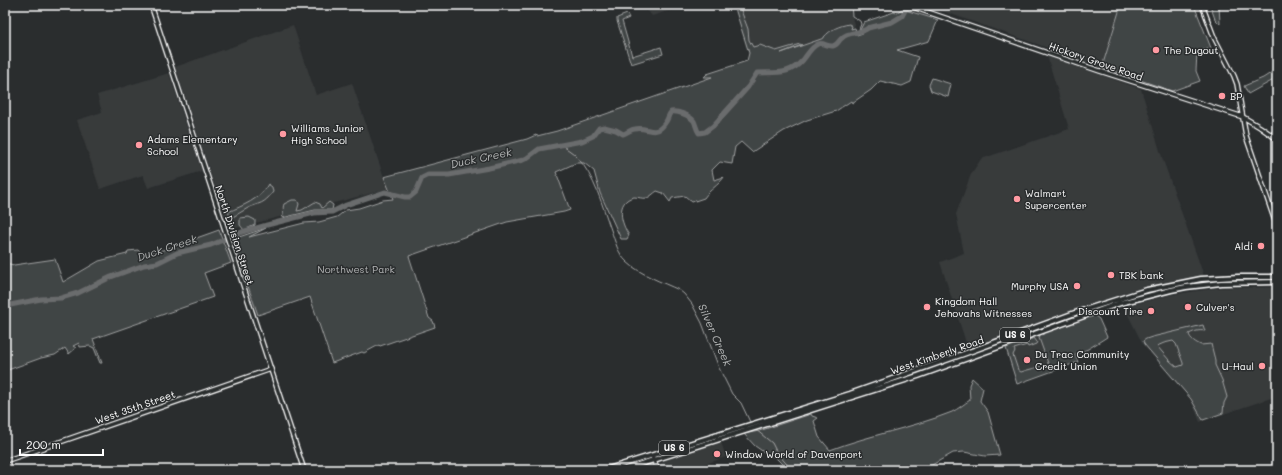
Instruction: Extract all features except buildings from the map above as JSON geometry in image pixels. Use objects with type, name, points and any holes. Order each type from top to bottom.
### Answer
[{"type":"main road","name":"North Division Street","points":[[151,5],[304,470]]},
{"type":"main road","name":"Hickory Grove Road","points":[[907,5],[1242,118],[1260,127],[1277,139]]},
{"type":"main road","points":[[1202,5],[1214,37],[1234,76],[1240,98],[1246,136],[1276,225],[1277,236]]},
{"type":"main road","name":"West Kimberly Road","points":[[622,470],[743,426],[858,391],[1097,305],[1146,290],[1190,281],[1238,276],[1277,277]]},
{"type":"main road","points":[[1160,292],[1163,288],[1190,281]]},
{"type":"main road","name":"West Kimberly Road","points":[[605,470],[653,458],[759,427],[918,376],[1120,303],[1160,292],[1221,282],[1277,282]]},
{"type":"main road","points":[[1097,305],[1099,310]]},
{"type":"main road","name":"West 35th Street","points":[[5,461],[271,369]]},
{"type":"main road","points":[[653,458],[658,470]]},
{"type":"shaded area","points":[[647,5],[673,5],[674,9],[652,16],[648,11]]},
{"type":"shaded area","points":[[733,5],[849,5],[855,28],[751,63]]},
{"type":"shaded area","points":[[925,5],[1121,5],[1102,67]]},
{"type":"shaded area","name":"Williams Junior High School","points":[[293,25],[316,95],[352,83],[388,189],[229,230],[175,67]]},
{"type":"shaded area","points":[[1047,56],[1141,89],[1162,157],[1204,276],[1125,293],[968,349],[940,262],[964,253],[956,214],[971,174],[981,159],[1069,129]]},
{"type":"shaded area","name":"Adams Elementary School","points":[[169,73],[202,171],[148,188],[143,175],[100,189],[77,120],[102,112],[97,95]]},
{"type":"shaded area","points":[[1277,287],[1277,396],[1200,422],[1191,400],[1143,345],[1124,307],[1169,295],[1216,288]]},
{"type":"shaded area","points":[[1095,316],[1099,319],[1106,337],[1075,355],[1078,362],[1017,384],[1005,347]]},
{"type":"shaded area","points":[[721,442],[726,457],[687,470],[662,470],[662,461]]},
{"type":"green space","name":"Northwest Park","points":[[734,5],[739,5],[748,29],[749,40],[753,47],[760,45],[776,51],[800,44],[802,45],[781,53],[824,38],[832,30],[849,24],[852,26],[851,29],[855,28],[857,35],[863,33],[876,25],[868,26],[861,32],[860,30],[864,22],[894,12],[896,13],[902,9],[938,20],[929,41],[897,50],[918,57],[911,82],[902,86],[880,81],[871,90],[852,103],[851,101],[836,111],[807,120],[784,131],[752,152],[741,142],[735,147],[732,164],[720,162],[712,170],[714,180],[724,177],[704,198],[692,202],[685,196],[672,198],[670,202],[663,193],[657,191],[647,198],[634,197],[628,199],[624,203],[621,213],[624,225],[629,235],[627,239],[621,239],[600,193],[594,171],[584,163],[576,163],[556,172],[570,210],[507,222],[409,256],[429,318],[433,321],[435,327],[380,346],[379,345],[364,353],[362,352],[332,363],[310,297],[258,315],[233,243],[233,239],[266,228],[249,237],[304,223],[319,222],[337,217],[346,210],[359,208],[383,200],[393,199],[384,177],[527,139],[536,135],[557,131],[712,77],[704,77],[707,74],[747,61],[749,53]]},
{"type":"green space","name":"The Dugout","points":[[1121,5],[1194,5],[1211,48],[1197,52],[1196,71],[1200,81],[1172,91],[1102,67]]},
{"type":"green space","points":[[1210,5],[1219,5],[1220,24],[1215,19]]},
{"type":"green space","points":[[627,14],[629,18],[622,21],[632,56],[661,47],[663,54],[631,64],[617,21],[617,18]]},
{"type":"green space","points":[[1277,69],[1277,78],[1248,94],[1244,86],[1263,78]]},
{"type":"green space","points":[[932,78],[951,84],[948,97],[931,91],[929,85]]},
{"type":"green space","points":[[268,184],[272,187],[273,192],[267,199],[262,203],[248,208],[231,218],[228,212],[256,198]]},
{"type":"green space","points":[[292,200],[297,200],[299,204],[297,211],[302,210],[315,202],[320,204],[322,208],[329,202],[333,205],[332,210],[315,210],[282,218],[284,204]]},
{"type":"green space","points":[[249,217],[255,220],[255,225],[244,230],[240,225],[240,218]]},
{"type":"green space","points":[[219,230],[231,263],[204,273],[213,297],[93,339],[102,363],[100,363],[94,348],[90,346],[80,347],[79,343],[73,346],[76,348],[69,354],[65,348],[55,355],[41,358],[5,371],[5,263],[14,265],[55,259],[63,282],[99,261],[127,254],[128,251],[138,250],[141,253],[163,250]]},
{"type":"green space","points":[[1094,315],[1099,319],[1107,337],[1075,355],[1078,362],[1017,384],[1006,348],[1034,338],[1037,342],[1036,344],[1014,349],[1015,351],[1013,355],[1018,370],[1021,372],[1045,365],[1046,367],[1049,366],[1039,338],[1040,335]]},
{"type":"green space","points":[[1203,325],[1205,331],[1197,331],[1189,334],[1195,342],[1201,345],[1211,344],[1215,365],[1222,380],[1227,397],[1224,403],[1223,413],[1203,420],[1191,399],[1144,344],[1143,341],[1152,337]],"holes":[[[1173,341],[1176,344],[1183,363],[1183,365],[1177,367],[1157,346]]]},
{"type":"green space","points":[[972,378],[983,388],[980,401],[988,412],[1000,455],[985,456],[964,452],[953,453],[923,470],[788,470],[775,457],[768,455],[755,446],[744,434],[759,431],[811,414],[812,416],[818,418],[814,421],[819,437],[830,450],[922,423],[952,412],[970,400],[969,385]]},
{"type":"waterway","points":[[851,5],[852,16],[860,21],[861,24],[858,32]]},
{"type":"waterway","name":"Duck Creek","points":[[5,306],[41,299],[61,298],[78,293],[111,277],[144,265],[157,263],[177,253],[211,245],[242,232],[267,225],[314,213],[332,212],[346,205],[385,192],[410,197],[416,192],[422,178],[428,175],[449,175],[523,160],[539,149],[582,141],[593,136],[599,128],[604,127],[616,130],[623,134],[640,128],[655,131],[666,122],[671,112],[677,112],[694,121],[699,133],[705,132],[713,126],[748,87],[757,73],[776,73],[792,69],[798,65],[816,45],[822,44],[833,46],[848,34],[892,22],[902,16],[908,5]]},
{"type":"waterway","name":"Silver Creek","points":[[560,144],[575,155],[589,173],[617,247],[624,259],[633,267],[645,274],[679,290],[692,304],[702,323],[719,368],[732,394],[741,403],[751,424]]},
{"type":"waterway","name":"Silver Creek","points":[[755,429],[772,443],[777,453],[792,470]]},
{"type":"place","name":"The Dugout","points":[[1156,50]]},
{"type":"place","name":"BP","points":[[1222,96]]},
{"type":"place","name":"Williams Junior High School","points":[[283,134]]},
{"type":"place","name":"Adams Elementary School","points":[[139,145]]},
{"type":"place","name":"Walmart Supercenter","points":[[1017,199]]},
{"type":"place","name":"Aldi","points":[[1261,246]]},
{"type":"place","name":"TBK bank","points":[[1111,275]]},
{"type":"place","name":"Murphy USA","points":[[1077,286]]},
{"type":"place","name":"Kingdom Hall Jehovahs Witnesses","points":[[927,307]]},
{"type":"place","name":"Culver's","points":[[1188,307]]},
{"type":"place","name":"Discount Tire","points":[[1151,311]]},
{"type":"place","name":"Du Trac Community Credit Union","points":[[1027,360]]},
{"type":"place","name":"U-Haul","points":[[1262,366]]},
{"type":"place","name":"Window World of Davenport","points":[[717,454]]}]
